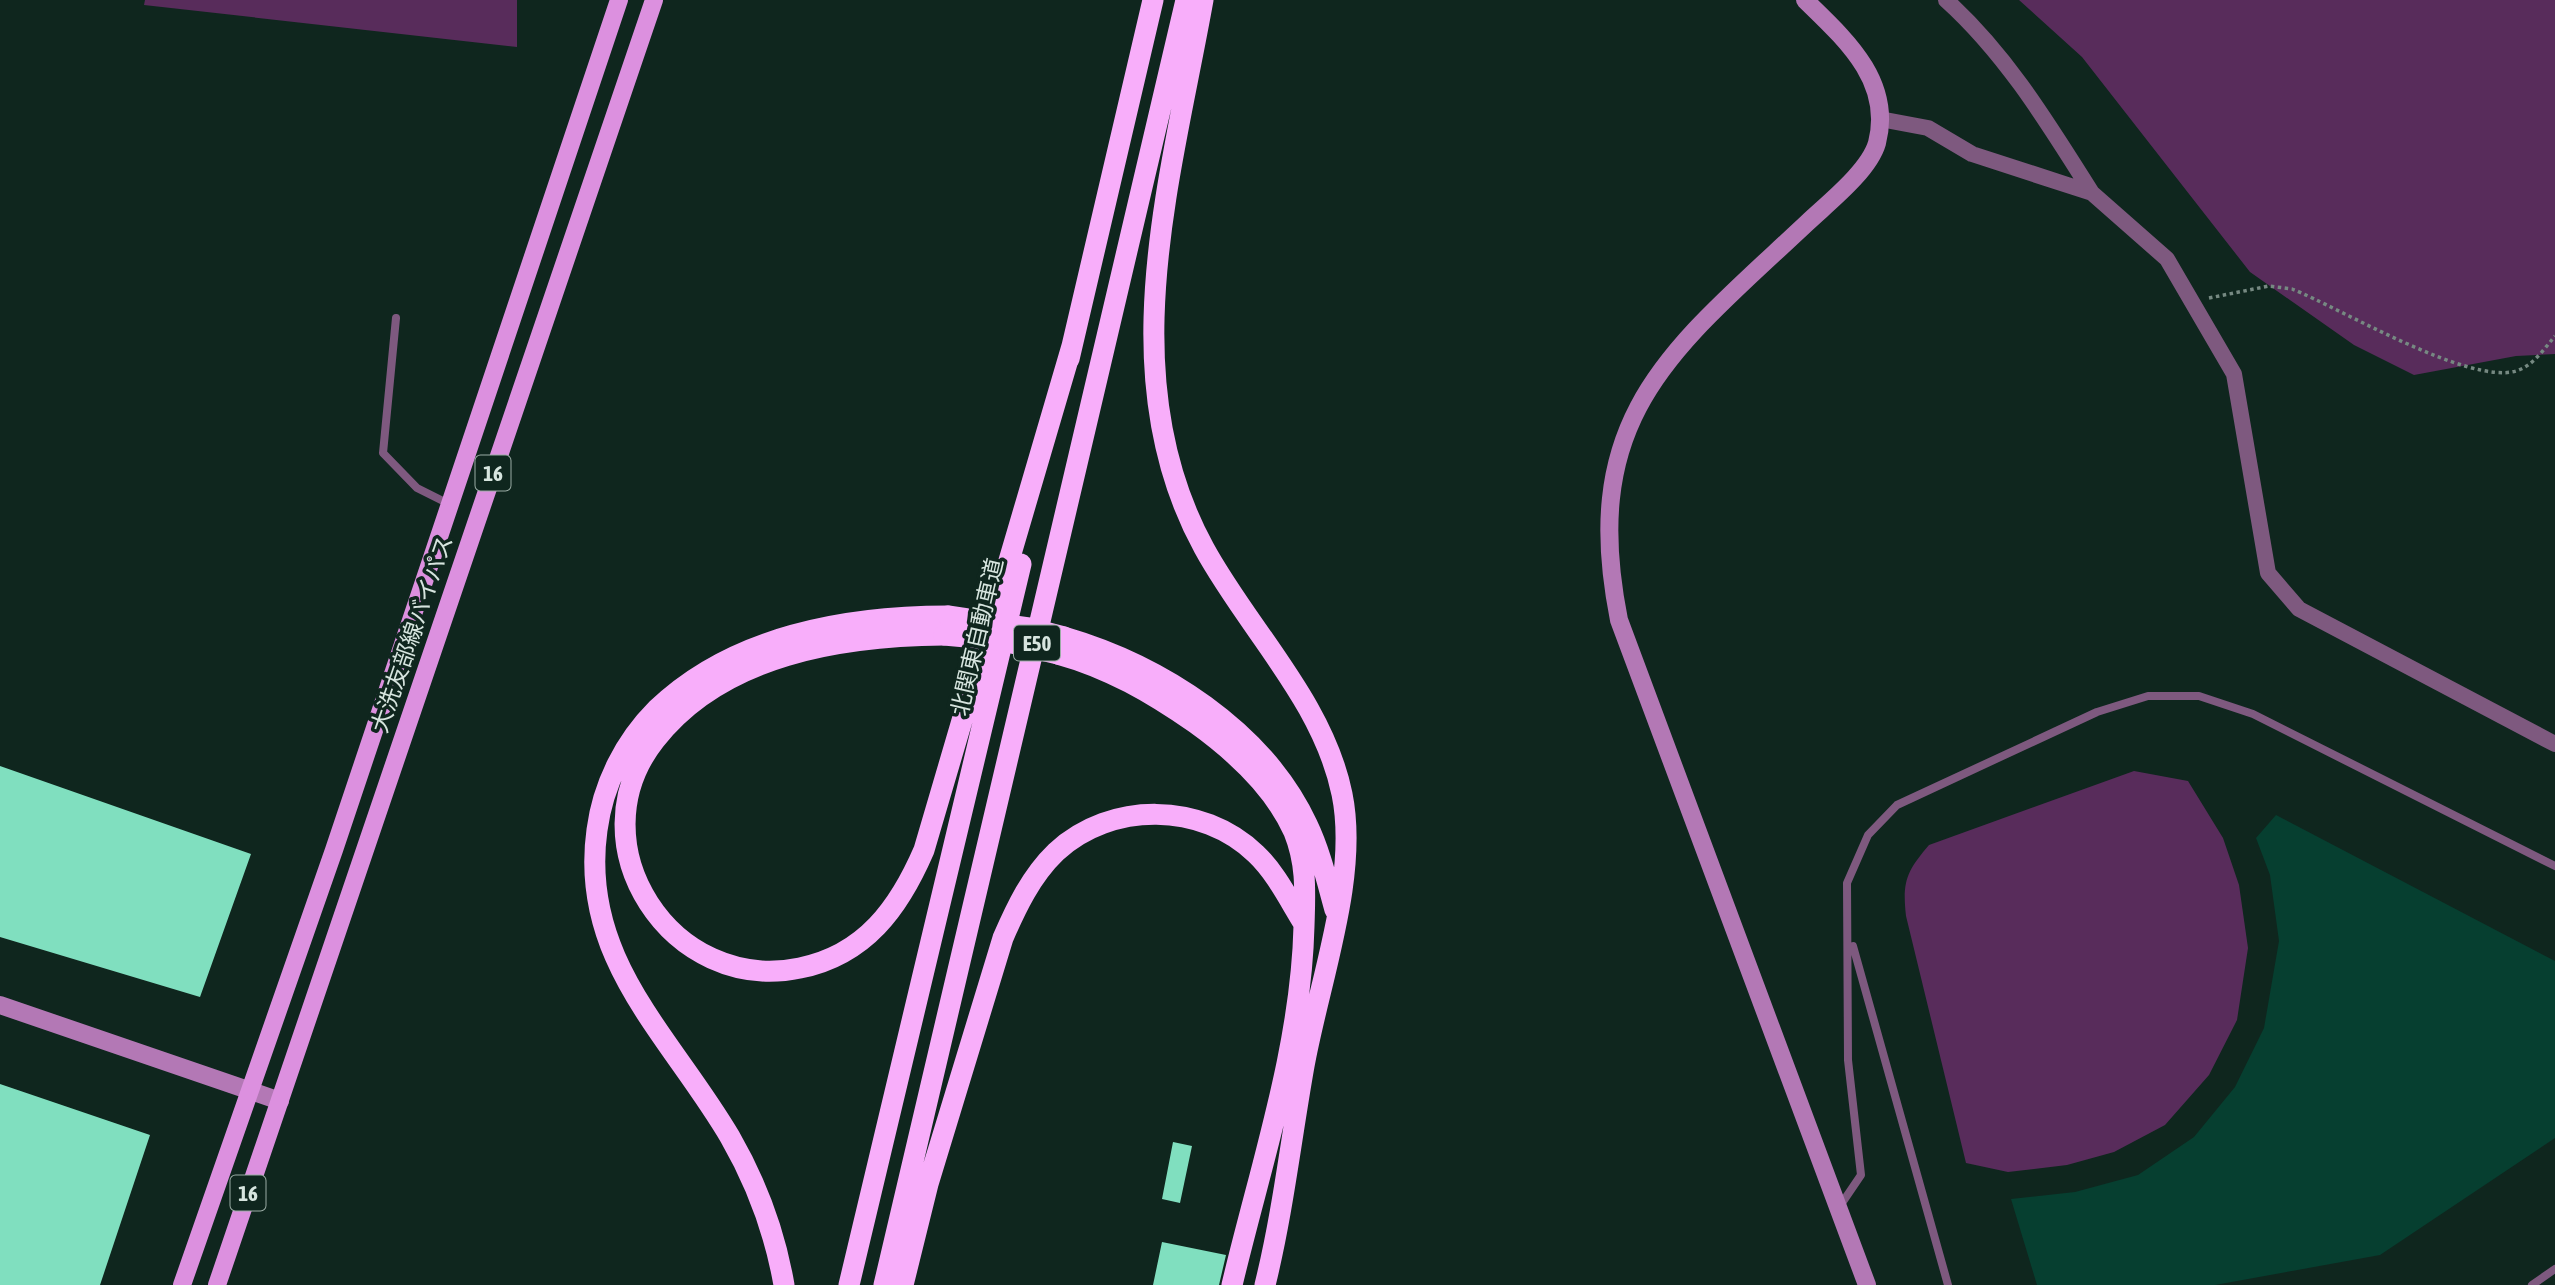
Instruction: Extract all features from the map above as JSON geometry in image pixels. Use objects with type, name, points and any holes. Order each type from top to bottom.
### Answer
[{"type":"highway","name":"北関東自動車道","points":[[849,1285],[1153,0]]},
{"type":"highway","name":"E50","points":[[884,1285],[1186,0]]},
{"type":"highway","points":[[1203,0],[1156,274],[1152,327],[1159,418],[1184,506],[1203,545],[1240,607],[1317,723],[1333,760],[1346,824],[1345,874],[1304,1064],[1291,1158],[1265,1285]]},
{"type":"highway","points":[[946,626],[792,653],[721,683],[696,699],[653,742],[637,770],[628,801],[626,834],[629,861],[639,888],[655,914],[678,938],[699,953],[729,967],[758,972],[785,971],[814,965],[843,953],[867,937],[888,916],[909,885],[924,850],[1072,346]]},
{"type":"highway","points":[[784,1285],[769,1225],[741,1159],[717,1116],[636,998],[606,937],[594,879],[594,848],[603,798],[615,769],[642,725],[689,682],[717,666],[792,635],[874,619],[946,626],[999,640],[1097,647],[1164,681],[1223,721],[1273,769],[1306,822],[1336,912]]},
{"type":"highway","points":[[1061,646],[1150,692],[1217,740],[1256,777],[1294,832],[1307,883],[1304,965],[1288,1058],[1232,1285]]},
{"type":"highway","points":[[903,1285],[928,1184],[1003,938],[1018,904],[1056,853],[1086,832],[1128,816],[1155,813],[1208,823],[1256,854],[1273,874],[1304,925]]},
{"type":"main road","name":"大洗友部線バイパス","points":[[182,1285],[334,850],[619,0]]},
{"type":"main road","name":"大洗友部線バイパス","points":[[217,1285],[654,0]]},
{"type":"street","points":[[1805,0],[1853,47],[1873,78],[1880,119],[1876,145],[1852,181],[1690,333],[1651,382],[1626,429],[1613,477],[1609,520],[1609,571],[1619,620],[1867,1285]]},
{"type":"street","points":[[1946,0],[1992,48],[2039,108],[2092,193],[2167,259],[2234,374],[2268,573],[2299,609],[2555,744]]},
{"type":"street","points":[[1880,119],[1928,128],[1972,154],[2092,193]]},
{"type":"street","points":[[0,1005],[280,1101]]},
{"type":"lane","points":[[396,317],[383,453],[417,488],[449,504]]},
{"type":"lane","points":[[1838,1208],[1861,1175],[1848,1060],[1850,936],[1847,883],[1868,835],[1897,805],[2097,712],[2148,696],[2199,696],[2253,714],[2555,866]]},
{"type":"lane","points":[[1850,936],[1948,1285]]},
{"type":"lane","points":[[2532,1285],[2555,1269]]},
{"type":"path","points":[[2193,303],[2269,286],[2292,289],[2423,352],[2493,372],[2515,371],[2533,362],[2555,336]]},
{"type":"shaded area","points":[[145,0],[517,0],[517,47],[144,5]]},
{"type":"shaded area","points":[[2019,0],[2555,0],[2555,354],[2516,356],[2414,375],[2354,345],[2250,272],[2082,57]]},
{"type":"shaded area","points":[[2134,771],[2188,781],[2223,838],[2239,885],[2248,948],[2237,1020],[2209,1075],[2165,1125],[2114,1152],[2067,1165],[2008,1172],[1966,1163],[1906,916],[1905,894],[1911,870],[1929,845]]},
{"type":"shaded area","points":[[2276,815],[2555,961],[2555,1138],[2380,1255],[2215,1285],[2037,1285],[2011,1199],[2075,1192],[2138,1175],[2194,1137],[2235,1087],[2264,1028],[2279,941],[2270,875],[2256,838]]},
{"type":"building","points":[[0,766],[251,854],[200,997],[0,937]]},
{"type":"building","points":[[0,1084],[150,1135],[100,1285],[0,1285]]},
{"type":"building","points":[[1173,1142],[1192,1146],[1180,1203],[1162,1199]]},
{"type":"building","points":[[1162,1242],[1226,1255],[1219,1285],[1153,1285]]}]
